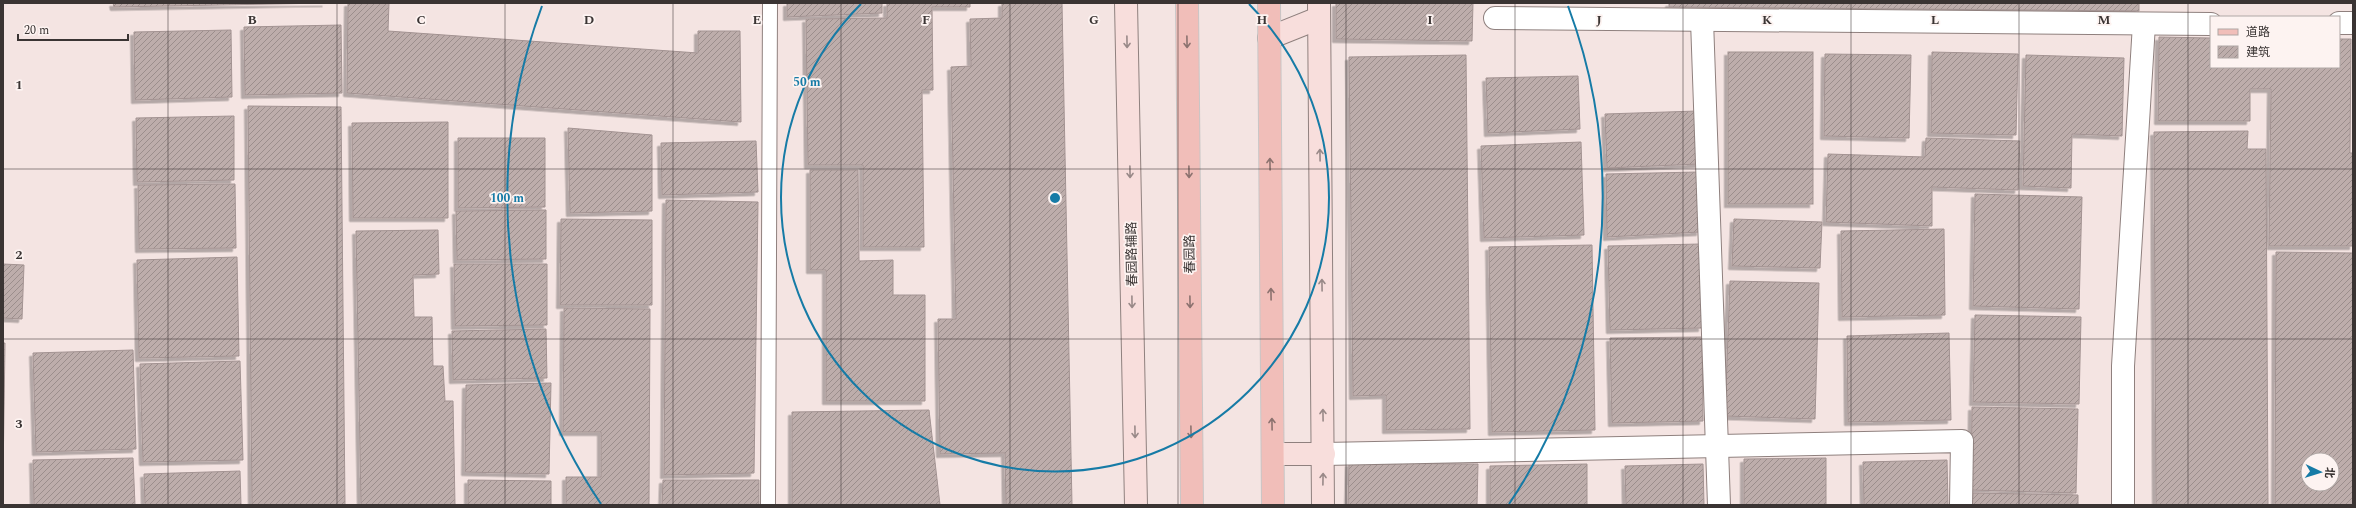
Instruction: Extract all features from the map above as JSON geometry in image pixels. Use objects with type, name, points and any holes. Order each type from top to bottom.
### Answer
[{"type":"main road","name":"春园路","points":[[1187,3],[1192,505]]},
{"type":"main road","points":[[1269,3],[1273,505]]},
{"type":"street","name":"春园路辅路","points":[[1126,3],[1136,505]]},
{"type":"street","points":[[1269,38],[1319,11],[1324,454],[1323,505]]},
{"type":"street","points":[[1495,18],[2210,24]]},
{"type":"street","points":[[1702,20],[1719,505]]},
{"type":"street","points":[[2340,23],[2353,23]]},
{"type":"street","points":[[2124,505],[2123,366],[2144,24]]},
{"type":"street","points":[[1273,454],[1962,441],[1961,505]]},
{"type":"lane","points":[[768,505],[770,3]]},
{"type":"building","points":[[113,3],[326,3],[114,7]]},
{"type":"building","points":[[348,3],[389,3],[388,31],[698,53],[698,31],[740,31],[741,122],[347,93]]},
{"type":"building","points":[[787,3],[882,3],[882,13],[787,17]]},
{"type":"building","points":[[887,3],[970,3],[970,7],[932,7],[933,90],[922,90],[924,247],[863,247],[863,165],[808,165],[806,19],[887,18]]},
{"type":"building","points":[[1002,3],[1062,3],[1072,505],[1006,505],[1005,453],[940,454],[938,319],[956,319],[951,67],[971,66],[970,19],[1002,18]]},
{"type":"building","points":[[1336,3],[1473,3],[1472,41],[1336,39]]},
{"type":"building","points":[[1669,3],[2139,3],[2139,11],[1669,7]]},
{"type":"building","points":[[341,25],[342,93],[245,95],[244,27]]},
{"type":"building","points":[[231,30],[232,97],[135,100],[134,32]]},
{"type":"building","points":[[2159,37],[2210,38],[2210,68],[2340,68],[2340,39],[2351,39],[2350,153],[2353,153],[2353,246],[2269,246],[2271,89],[2250,89],[2250,121],[2158,121]]},
{"type":"building","points":[[1728,52],[1813,52],[1813,204],[1728,204]]},
{"type":"building","points":[[1932,52],[2018,54],[2016,135],[1931,133]]},
{"type":"building","points":[[1825,54],[1911,55],[1909,138],[1824,136]]},
{"type":"building","points":[[1466,55],[1470,429],[1386,430],[1386,395],[1353,396],[1349,57]]},
{"type":"building","points":[[2026,55],[2124,58],[2122,136],[2072,134],[2071,188],[2023,186]]},
{"type":"building","points":[[1578,76],[1580,129],[1488,133],[1486,78]]},
{"type":"building","points":[[248,106],[341,107],[345,505],[252,505]]},
{"type":"building","points":[[1697,111],[1699,164],[1607,168],[1605,114]]},
{"type":"building","points":[[234,116],[234,180],[137,182],[136,118]]},
{"type":"building","points":[[448,122],[448,218],[353,218],[352,123]]},
{"type":"building","points":[[568,128],[652,135],[652,211],[570,213]]},
{"type":"building","points":[[2248,131],[2247,149],[2266,149],[2268,505],[2156,505],[2154,132]]},
{"type":"building","points":[[458,138],[545,138],[545,207],[458,208]]},
{"type":"building","points":[[1926,138],[2020,141],[2018,190],[1932,187],[1932,226],[1826,222],[1828,154],[1925,157]]},
{"type":"building","points":[[756,141],[758,192],[662,195],[661,143]]},
{"type":"building","points":[[1581,142],[1584,235],[1484,238],[1481,146]]},
{"type":"building","points":[[810,170],[858,170],[859,261],[893,260],[893,295],[925,295],[925,401],[826,401],[826,270],[810,270]]},
{"type":"building","points":[[1698,172],[1700,232],[1607,237],[1606,174]]},
{"type":"building","points":[[235,184],[236,248],[139,249],[138,185]]},
{"type":"building","points":[[1975,194],[2082,197],[2079,309],[1973,306]]},
{"type":"building","points":[[666,200],[758,202],[754,473],[664,475]]},
{"type":"building","points":[[546,210],[546,259],[457,260],[456,211]]},
{"type":"building","points":[[561,219],[652,220],[652,305],[560,305]]},
{"type":"building","points":[[1734,219],[1822,222],[1820,268],[1732,266]]},
{"type":"building","points":[[1944,229],[1945,315],[1842,317],[1841,231]]},
{"type":"building","points":[[438,230],[439,274],[413,275],[414,317],[432,317],[433,366],[443,366],[445,401],[453,401],[455,505],[361,505],[356,231]]},
{"type":"building","points":[[1700,244],[1702,328],[1610,330],[1608,246]]},
{"type":"building","points":[[1592,245],[1595,430],[1492,432],[1489,247]]},
{"type":"building","points":[[2276,252],[2353,253],[2353,505],[2275,505]]},
{"type":"building","points":[[237,257],[239,356],[139,358],[137,260]]},
{"type":"building","points":[[3,264],[24,265],[22,319],[3,318]]},
{"type":"building","points":[[454,264],[547,264],[547,325],[455,326]]},
{"type":"building","points":[[1730,281],[1819,283],[1815,419],[1725,416]]},
{"type":"building","points":[[564,308],[650,309],[649,505],[566,505],[566,477],[601,477],[601,432],[563,432]]},
{"type":"building","points":[[1975,315],[2081,317],[2079,404],[1973,402]]},
{"type":"building","points":[[546,329],[547,378],[453,380],[452,331]]},
{"type":"building","points":[[1949,333],[1951,420],[1848,422],[1847,336]]},
{"type":"building","points":[[1702,337],[1703,421],[1612,423],[1610,338]]},
{"type":"building","points":[[3,343],[5,343],[3,479]]},
{"type":"building","points":[[133,350],[136,449],[36,452],[33,353]]},
{"type":"building","points":[[240,361],[243,460],[143,462],[140,364]]},
{"type":"building","points":[[551,383],[549,474],[465,472],[466,385]]},
{"type":"building","points":[[1972,407],[2078,409],[2076,493],[1971,490]]},
{"type":"building","points":[[929,410],[940,505],[792,505],[792,412]]},
{"type":"building","points":[[133,458],[135,505],[34,505],[33,460]]},
{"type":"building","points":[[1826,458],[1826,505],[1744,505],[1744,459]]},
{"type":"building","points":[[1947,460],[1948,505],[1864,505],[1863,462]]},
{"type":"building","points":[[1349,463],[1478,464],[1477,505],[1348,505]]},
{"type":"building","points":[[1587,464],[1587,505],[1490,505],[1490,466]]},
{"type":"building","points":[[1703,464],[1704,505],[1626,505],[1625,466]]},
{"type":"building","points":[[240,471],[241,505],[145,505],[144,474]]},
{"type":"building","points":[[468,480],[551,481],[551,505],[468,505]]},
{"type":"building","points":[[663,480],[759,480],[759,505],[662,505]]},
{"type":"building","points":[[1973,493],[2078,495],[2078,505],[1972,505]]}]
